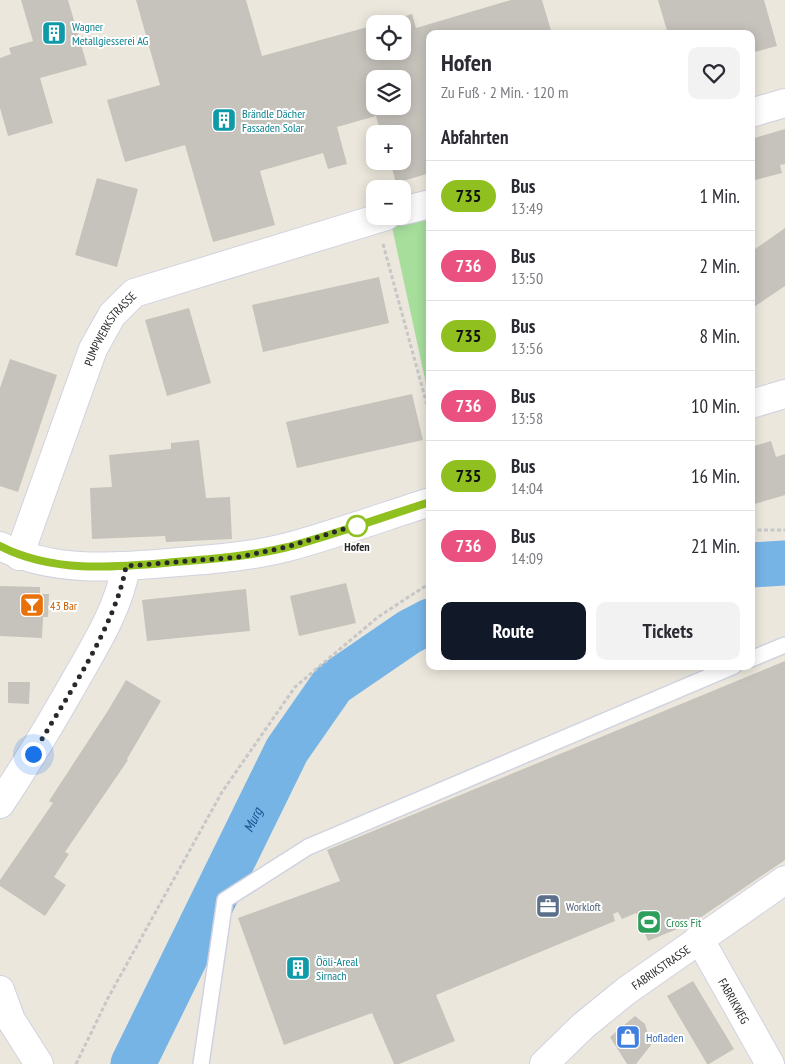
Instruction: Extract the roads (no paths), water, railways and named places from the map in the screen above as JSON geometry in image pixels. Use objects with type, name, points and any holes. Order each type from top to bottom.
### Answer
[{"type":"street","points":[[755,112],[785,103]]},
{"type":"street","points":[[411,209],[426,205]]},
{"type":"street","name":"PUMPWERKSTRASSE","points":[[10,551],[93,350],[112,315],[134,293],[366,223]]},
{"type":"street","points":[[755,403],[785,394]]},
{"type":"street","points":[[10,551],[79,566],[126,566],[239,557],[287,547],[426,503]]},
{"type":"street","points":[[0,804],[33,754],[101,636],[117,600],[126,566]]},
{"type":"street","name":"FABRIKSTRASSE","points":[[544,1064],[583,1026],[699,938],[785,880]]},
{"type":"street","name":"FABRIKWEG","points":[[699,938],[770,1064]]},
{"type":"street","points":[[0,990],[11,1020],[39,1064]]},
{"type":"lane","points":[[755,657],[785,644]]},
{"type":"lane","points":[[201,1064],[225,900],[308,847],[725,670]]},
{"type":"waterway","name":"Murg","points":[[755,565],[785,563]]},
{"type":"waterway","name":"Murg","points":[[133,1064],[287,750],[333,684],[409,632],[426,623]]},
{"type":"place","name":"Wagner Metallgiesserei AG","points":[[54,33]]},
{"type":"place","name":"Brändle Dächer Fassaden Solar","points":[[224,120]]},
{"type":"place","name":"Hofen","points":[[357,526]]},
{"type":"place","name":"43 Bar","points":[[32,605]]},
{"type":"place","name":"Workloft","points":[[548,906]]},
{"type":"place","name":"Cross Fit","points":[[649,922]]},
{"type":"place","name":"Ööli-Areal Sirnach","points":[[298,968]]},
{"type":"place","name":"Hofladen","points":[[628,1037]]}]
